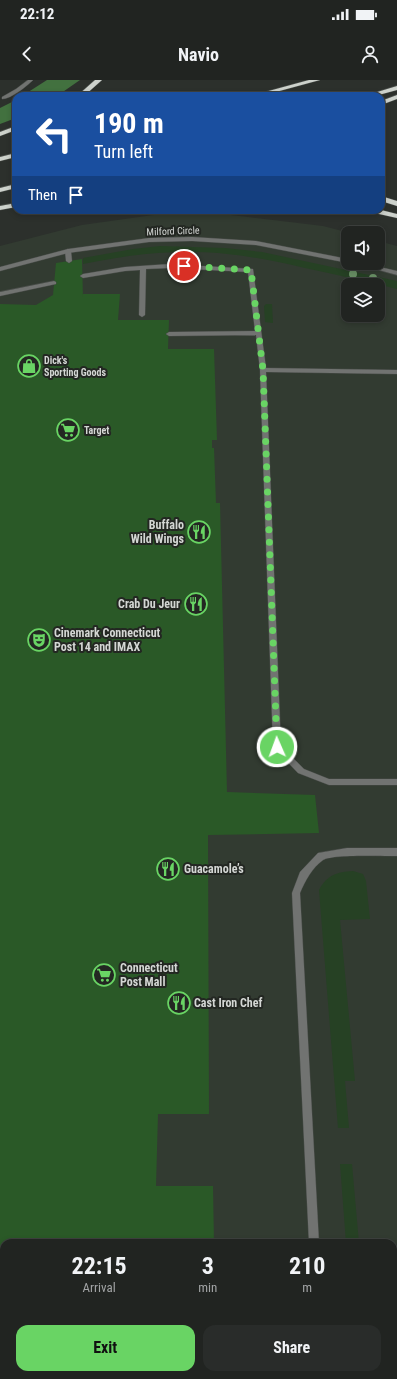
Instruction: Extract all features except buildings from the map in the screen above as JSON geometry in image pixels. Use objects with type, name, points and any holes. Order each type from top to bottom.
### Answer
[{"type":"highway","points":[[85,92],[99,80]]},
{"type":"highway","points":[[269,92],[317,80]]},
{"type":"highway","points":[[382,92],[397,88]]},
{"type":"highway","points":[[385,102],[397,97]]},
{"type":"highway","points":[[0,134],[12,130]]},
{"type":"highway","points":[[0,159],[12,156]]},
{"type":"highway","points":[[0,190],[12,187]]},
{"type":"highway","points":[[385,200],[397,204]]},
{"type":"highway","points":[[0,208],[12,206]]},
{"type":"highway","points":[[385,213],[397,216]]},
{"type":"street","points":[[2,98],[31,80]]},
{"type":"street","name":"Milford Circle","points":[[0,270],[68,251],[149,240],[198,239],[256,243],[341,260]]},
{"type":"street","points":[[68,251],[69,261]]},
{"type":"street","points":[[83,276],[170,266],[198,266],[251,270],[263,370],[277,747],[301,771],[329,782],[397,782]]},
{"type":"street","points":[[142,315],[143,268]]},
{"type":"street","points":[[385,270],[397,273]]},
{"type":"street","points":[[0,294],[54,283]]},
{"type":"street","points":[[169,334],[259,333]]},
{"type":"street","points":[[263,370],[397,372]]},
{"type":"street","points":[[314,1239],[296,894],[303,875],[321,856],[347,852],[397,852]]},
{"type":"shaded area","points":[[160,214],[222,214],[323,226],[341,231],[341,270],[385,270],[385,243],[397,246],[397,1239],[0,1239],[0,246],[82,225]]},
{"type":"green space","points":[[47,80],[80,80],[63,92],[28,92]]},
{"type":"green space","points":[[12,102],[12,120],[0,124],[0,108]]},
{"type":"green space","points":[[160,246],[225,248],[262,252],[383,278],[349,278],[246,256],[201,252],[147,254],[83,264],[83,258]]},
{"type":"green space","points":[[385,278],[397,281],[397,289],[385,286]]},
{"type":"green space","points":[[266,304],[272,304],[273,323],[265,322],[264,306]]},
{"type":"green space","points":[[353,871],[363,874],[366,881],[370,919],[340,920],[355,1081],[345,1081],[349,1128],[338,1128],[319,890],[325,881],[333,875]]},
{"type":"green space","points":[[340,1164],[352,1164],[359,1239],[346,1239]]},
{"type":"place","name":"Dick's Sporting Goods","points":[[29,366]]},
{"type":"place","name":"Target","points":[[68,430]]},
{"type":"place","name":"Buffalo Wild Wings","points":[[199,532]]},
{"type":"place","name":"Crab Du Jeur","points":[[196,604]]},
{"type":"place","name":"Cinemark Connecticut Post 14 and IMAX","points":[[39,640]]},
{"type":"place","name":"Guacamole’s","points":[[168,869]]},
{"type":"place","name":"Connecticut Post Mall","points":[[104,975]]},
{"type":"place","name":"Cast Iron Chef","points":[[179,1003]]},
{"type":"route","points":[[184,266],[251,270],[263,370],[277,747]]}]
